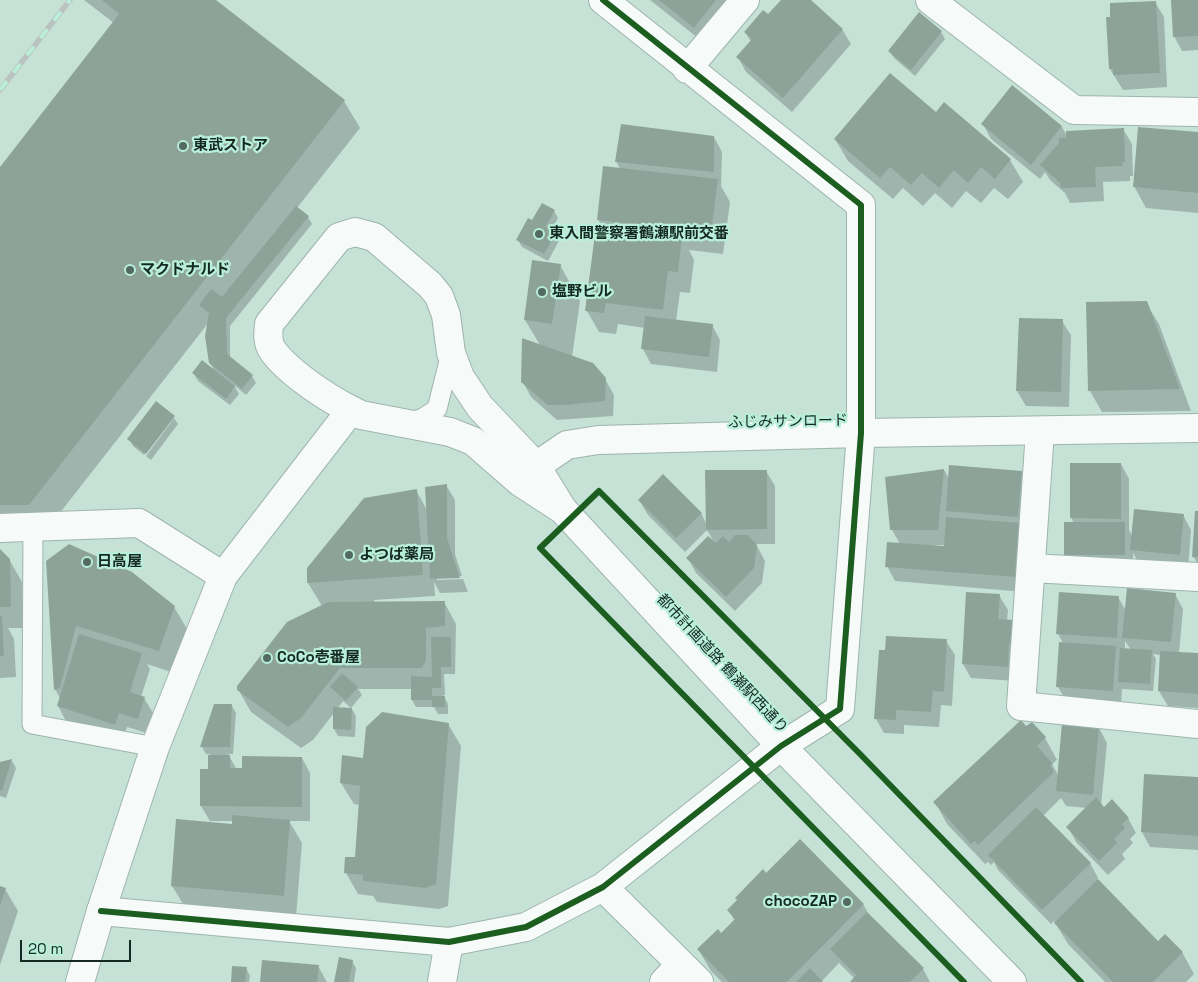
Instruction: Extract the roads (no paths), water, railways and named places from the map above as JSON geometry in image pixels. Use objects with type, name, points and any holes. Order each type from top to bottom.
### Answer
[{"type":"street","points":[[101,911],[449,942],[526,927],[603,887],[782,746],[840,709],[861,432],[861,205],[603,0]]},
{"type":"street","points":[[687,68],[745,0]]},
{"type":"street","points":[[930,0],[1074,110],[1198,112]]},
{"type":"street","points":[[355,232],[374,237],[430,285],[439,296],[446,315],[451,353],[460,378],[480,408],[536,466],[563,510],[520,482],[473,441],[450,432],[409,422],[361,414],[351,410],[292,370],[272,349],[268,337],[269,324],[339,237],[355,232]]},
{"type":"street","points":[[80,982],[101,911],[155,747],[222,576],[351,410]]},
{"type":"street","name":"ふじみサンロード","points":[[536,466],[567,444],[598,440],[861,432],[1198,428]]},
{"type":"street","points":[[1040,431],[1021,706],[1198,724]]},
{"type":"street","name":"都市計画道路 鶴瀬駅西通り","points":[[563,510],[782,746],[1012,982]]},
{"type":"street","points":[[0,528],[139,523],[222,576]]},
{"type":"street","points":[[1031,568],[1198,577]]},
{"type":"street","points":[[603,887],[682,976]]},
{"type":"street","points":[[442,982],[449,942]]},
{"type":"lane","points":[[409,422],[423,418],[436,409],[451,353]]},
{"type":"lane","points":[[32,527],[32,724],[155,747]]},
{"type":"railway","points":[[0,90],[70,0]]},
{"type":"place","name":"東武ストア","points":[[183,146]]},
{"type":"place","name":"東入間警察署鶴瀬駅前交番","points":[[539,234]]},
{"type":"place","name":"マクドナルド","points":[[130,270]]},
{"type":"place","name":"塩野ビル","points":[[542,292]]},
{"type":"place","name":"よつば薬局","points":[[349,555]]},
{"type":"place","name":"日高屋","points":[[87,562]]},
{"type":"place","name":"CoCo壱番屋","points":[[267,658]]},
{"type":"place","name":"chocoZAP","points":[[847,902]]}]
